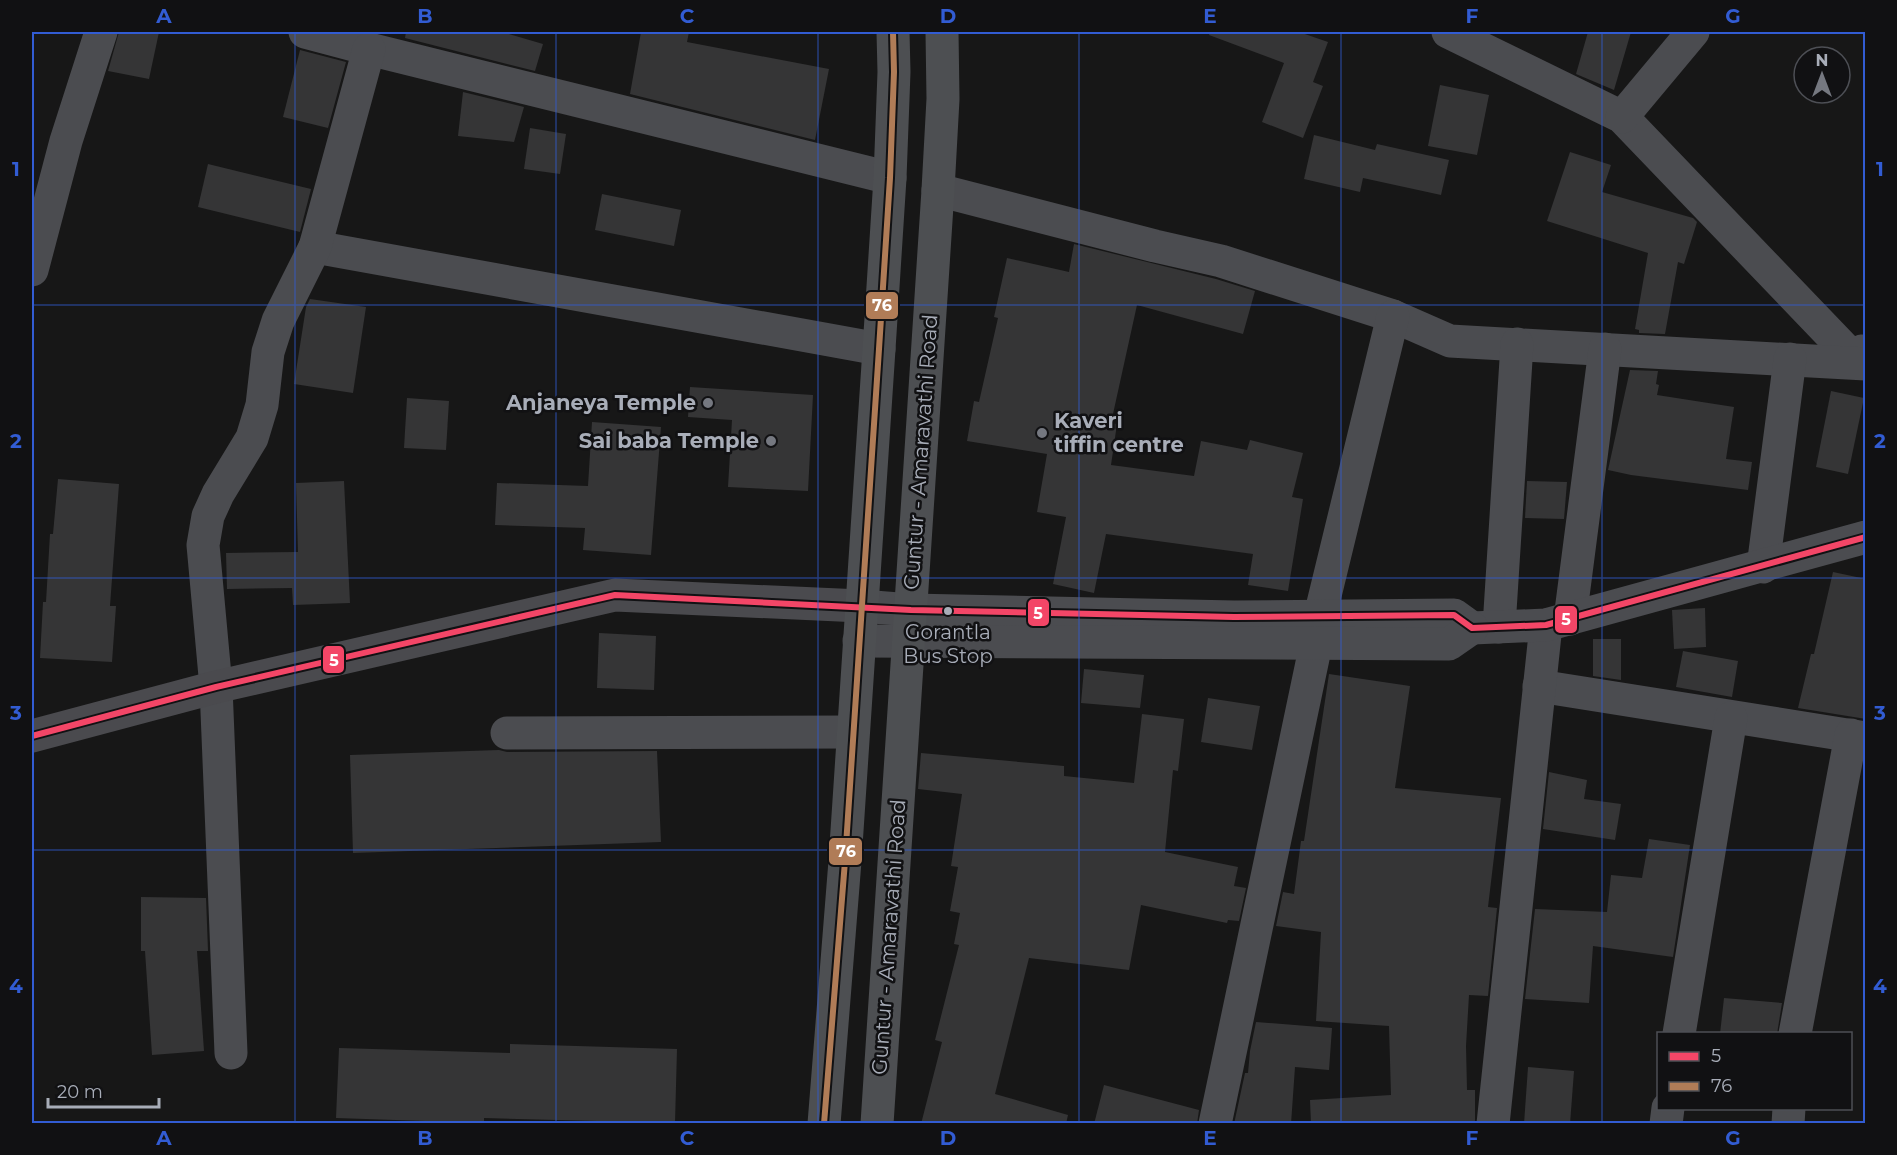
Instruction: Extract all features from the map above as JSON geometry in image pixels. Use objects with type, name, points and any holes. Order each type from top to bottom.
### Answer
[{"type":"main road","points":[[824,1124],[845,861],[890,178],[894,72],[893,32]]},
{"type":"main road","name":"Guntur - Amaravathi Road","points":[[877,1124],[938,190],[943,99],[942,32]]},
{"type":"main road","points":[[32,736],[216,687],[615,595],[861,606]]},
{"type":"street","points":[[32,270],[66,141],[101,32]]},
{"type":"street","points":[[305,32],[353,41],[890,178]]},
{"type":"street","points":[[1448,32],[1622,117],[1863,356]]},
{"type":"street","points":[[1622,117],[1693,32]]},
{"type":"street","points":[[231,1053],[216,687],[204,545],[208,516],[218,494],[252,438],[262,405],[268,352],[278,321],[315,247],[353,41]]},
{"type":"street","points":[[938,190],[1221,261],[1393,316],[1450,340],[1790,359],[1863,356]]},
{"type":"street","points":[[315,247],[879,349]]},
{"type":"street","points":[[1215,1124],[1318,630],[1393,316]]},
{"type":"street","points":[[1485,628],[1517,344]]},
{"type":"street","points":[[1494,1124],[1539,686],[1558,622],[1605,349]]},
{"type":"street","points":[[1763,567],[1790,359]]},
{"type":"street","points":[[859,641],[910,625],[1234,617],[1318,630],[1454,615],[1485,628],[1558,622],[1866,537]]},
{"type":"street","points":[[861,606],[910,625]]},
{"type":"street","points":[[1539,686],[1858,737],[1795,1032]]},
{"type":"street","points":[[1679,1032],[1731,718]]},
{"type":"street","points":[[507,733],[852,732]]},
{"type":"building","points":[[119,32],[159,32],[149,79],[108,71]]},
{"type":"building","points":[[406,32],[502,32],[543,44],[535,71],[405,38]]},
{"type":"building","points":[[641,32],[689,32],[687,42],[829,69],[815,140],[630,94]]},
{"type":"building","points":[[1210,32],[1299,32],[1328,42],[1313,82],[1323,86],[1303,138],[1262,122],[1284,63],[1209,35]]},
{"type":"building","points":[[1588,32],[1631,32],[1614,90],[1576,74]]},
{"type":"building","points":[[300,50],[346,62],[328,128],[283,117]]},
{"type":"building","points":[[1440,85],[1489,95],[1477,155],[1428,146]]},
{"type":"building","points":[[463,92],[524,107],[514,142],[458,136]]},
{"type":"building","points":[[530,128],[566,134],[560,174],[524,169]]},
{"type":"building","points":[[1314,135],[1375,150],[1377,144],[1449,160],[1441,195],[1363,178],[1360,192],[1304,179]]},
{"type":"building","points":[[1570,152],[1611,165],[1602,192],[1693,218],[1697,222],[1684,264],[1678,262],[1665,334],[1639,333],[1639,330],[1635,329],[1648,253],[1547,221]]},
{"type":"building","points":[[208,164],[311,189],[300,232],[198,207]]},
{"type":"building","points":[[602,194],[681,210],[674,246],[595,230]]},
{"type":"building","points":[[1074,244],[1216,279],[1255,291],[1243,334],[1137,305],[1111,423],[1117,424],[1111,465],[1194,476],[1201,441],[1247,450],[1250,440],[1303,453],[1292,497],[1303,499],[1288,591],[1248,585],[1253,554],[1106,534],[1094,593],[1053,584],[1066,517],[1037,512],[1047,454],[967,441],[974,401],[979,402],[998,318],[994,317],[1007,258],[1069,272]]},
{"type":"building","points":[[310,299],[366,307],[353,393],[294,384],[306,307]]},
{"type":"building","points":[[1630,370],[1658,371],[1657,395],[1734,407],[1726,459],[1752,462],[1748,490],[1608,470]]},
{"type":"building","name":"Sai baba Temple","points":[[690,387],[813,395],[808,491],[728,487],[732,420],[688,417]]},
{"type":"building","points":[[1831,391],[1864,398],[1848,474],[1816,467]]},
{"type":"building","points":[[407,398],[449,401],[446,450],[404,448]]},
{"type":"building","points":[[592,422],[661,427],[651,555],[583,550],[585,528],[495,525],[497,483],[588,486]]},
{"type":"building","points":[[58,479],[119,484],[110,606],[116,606],[112,662],[40,658],[43,602],[46,602],[50,534],[53,534]]},
{"type":"building","points":[[344,481],[350,603],[293,605],[292,588],[227,589],[226,553],[298,552],[296,483]]},
{"type":"building","points":[[1527,481],[1567,482],[1564,519],[1525,518]]},
{"type":"building","points":[[1833,572],[1866,579],[1866,719],[1798,708],[1811,654],[1814,654]]},
{"type":"building","points":[[1705,608],[1706,647],[1674,649],[1672,610]]},
{"type":"building","points":[[599,633],[656,636],[654,690],[597,688]]},
{"type":"building","points":[[1593,639],[1621,639],[1621,680],[1593,676]]},
{"type":"building","points":[[1683,651],[1738,661],[1732,697],[1676,687]]},
{"type":"building","points":[[1084,669],[1144,675],[1140,708],[1081,703]]},
{"type":"building","points":[[1329,674],[1410,686],[1395,788],[1501,798],[1488,907],[1497,908],[1488,996],[1469,995],[1466,1046],[1467,1090],[1475,1090],[1475,1124],[1311,1124],[1310,1100],[1391,1095],[1389,1026],[1316,1021],[1321,932],[1276,926],[1283,892],[1294,894]]},
{"type":"building","points":[[1208,698],[1260,706],[1252,750],[1201,742]]},
{"type":"building","points":[[1142,714],[1184,719],[1178,771],[1173,770],[1165,852],[1238,867],[1234,886],[1246,888],[1239,921],[1228,920],[1227,923],[1141,905],[1129,970],[1029,958],[995,1094],[1068,1115],[1066,1124],[921,1124],[942,1042],[935,1040],[959,945],[954,944],[960,913],[950,911],[958,867],[951,866],[962,794],[918,789],[921,753],[1064,766],[1064,776],[1134,783]]},
{"type":"building","points":[[499,750],[507,752],[657,751],[661,842],[353,853],[350,755]]},
{"type":"building","points":[[1549,772],[1587,780],[1584,799],[1621,804],[1615,840],[1543,829]]},
{"type":"building","points":[[1649,839],[1690,845],[1673,957],[1593,946],[1589,1003],[1525,999],[1535,909],[1607,912],[1611,875],[1642,878]]},
{"type":"building","points":[[141,897],[206,898],[208,951],[197,951],[204,1051],[152,1055],[145,951],[141,951]]},
{"type":"building","points":[[1724,998],[1782,1003],[1777,1032],[1720,1032]]},
{"type":"building","points":[[1256,1022],[1332,1028],[1329,1070],[1295,1067],[1291,1124],[1234,1124],[1245,1073],[1248,1073]]},
{"type":"building","points":[[510,1044],[677,1049],[675,1123],[484,1118],[484,1123],[336,1118],[339,1048],[510,1053]]},
{"type":"building","points":[[1528,1067],[1574,1071],[1570,1124],[1524,1124]]},
{"type":"building","points":[[1104,1085],[1199,1110],[1197,1124],[1094,1124]]},
{"type":"transit line","name":"76","points":[[824,1124],[845,861],[890,178],[894,72],[893,32]]},
{"type":"transit line","name":"5","points":[[32,736],[216,687],[615,595],[911,610],[1234,617],[1454,615],[1472,628],[1546,625],[1866,537]]},
{"type":"place","name":"Anjaneya Temple","points":[[708,403]]},
{"type":"place","name":"Kaveri tiffin centre","points":[[1042,433]]},
{"type":"place","name":"Sai baba Temple","points":[[771,441]]},
{"type":"place","name":"Gorantla Bus Stop","points":[[948,611]]}]
